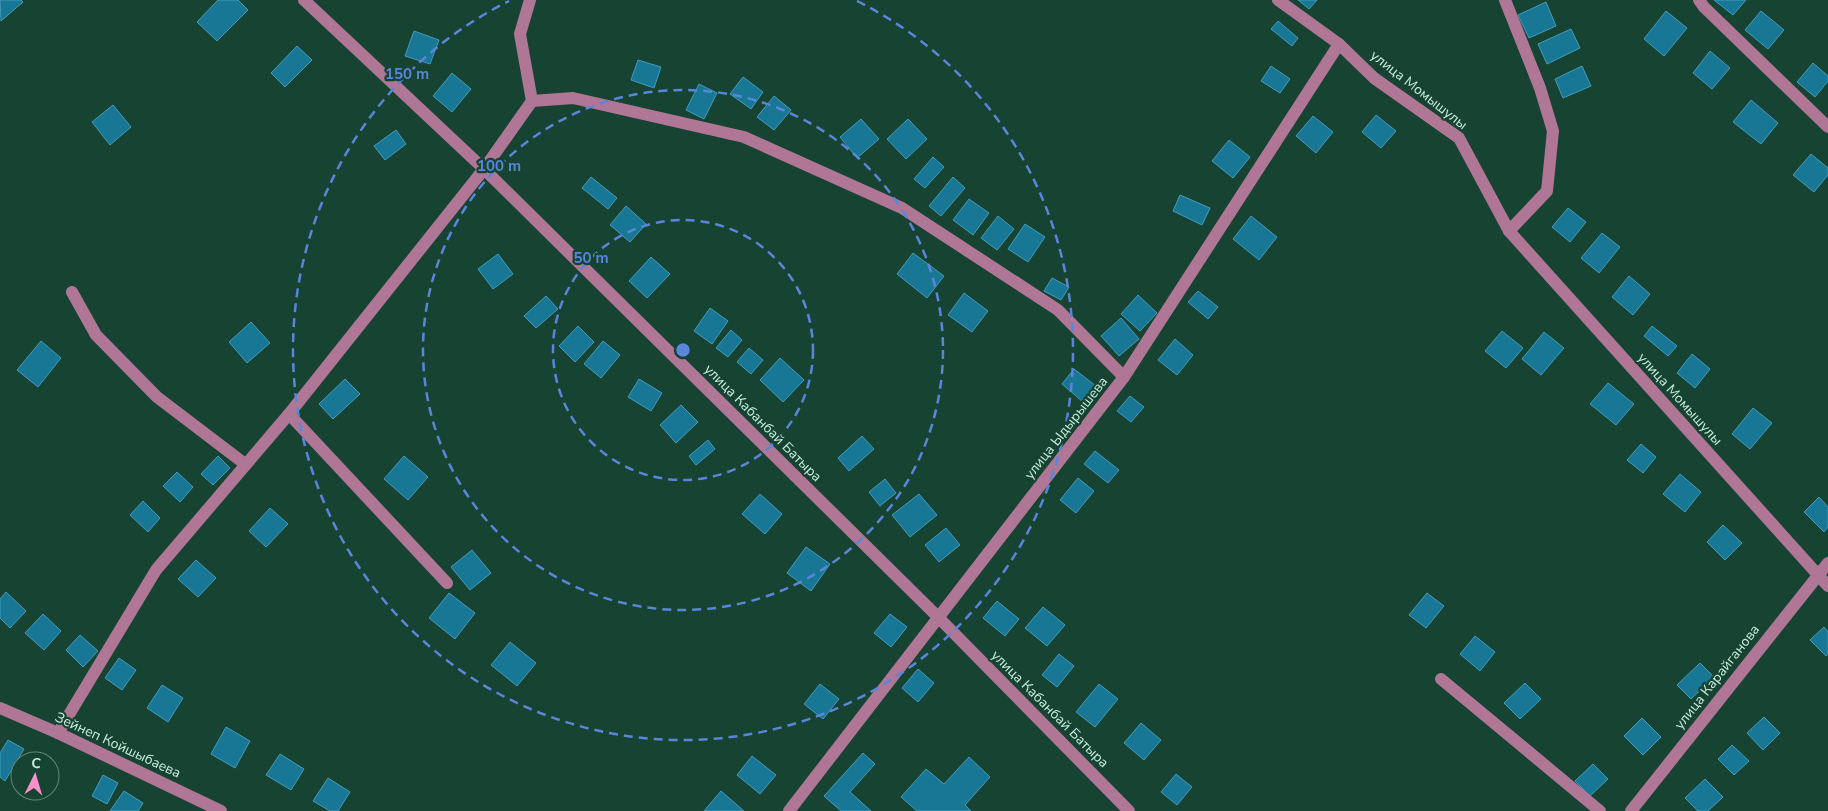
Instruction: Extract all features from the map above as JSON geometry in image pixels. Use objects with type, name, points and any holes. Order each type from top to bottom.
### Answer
[{"type":"street","name":"улица Кабанбай Батыра","points":[[304,0],[484,169],[938,617],[1129,811]]},
{"type":"street","points":[[58,733],[156,570],[288,414],[484,169],[532,101],[520,34],[530,0]]},
{"type":"street","name":"улица Момышулы","points":[[1278,0],[1339,44],[1374,78],[1459,138],[1509,231],[1828,586]]},
{"type":"street","points":[[1505,0],[1540,88],[1553,131],[1547,192],[1509,231]]},
{"type":"street","points":[[1699,0],[1828,127]]},
{"type":"street","name":"улица Ыдырышева","points":[[788,811],[1124,377],[1339,44]]},
{"type":"street","points":[[532,101],[574,98],[744,137],[902,208],[1058,310],[1124,377]]},
{"type":"street","points":[[72,292],[96,335],[151,390],[245,464]]},
{"type":"street","points":[[288,414],[448,582]]},
{"type":"street","name":"улица Карайганова","points":[[1631,811],[1828,563]]},
{"type":"street","points":[[1441,679],[1600,811]]},
{"type":"street","name":"Зейнеп Койшыбаева","points":[[2,714],[58,733],[221,811]]},
{"type":"building","points":[[0,0],[21,0],[23,2],[1,21]]},
{"type":"building","points":[[218,0],[238,0],[248,10],[217,41],[197,22]]},
{"type":"building","points":[[1298,0],[1317,0],[1309,9]]},
{"type":"building","points":[[1714,0],[1746,0],[1733,15]]},
{"type":"building","points":[[1546,2],[1556,26],[1529,38],[1518,15]]},
{"type":"building","points":[[1666,11],[1687,28],[1664,56],[1644,39]]},
{"type":"building","points":[[1761,11],[1784,30],[1768,49],[1745,30]]},
{"type":"building","points":[[1278,21],[1298,38],[1292,46],[1271,29]]},
{"type":"building","points":[[1571,29],[1580,48],[1547,64],[1538,44]]},
{"type":"building","points":[[414,31],[439,40],[430,64],[405,56]]},
{"type":"building","points":[[297,46],[312,60],[285,87],[271,73]]},
{"type":"building","points":[[1710,51],[1730,68],[1712,89],[1693,73]]},
{"type":"building","points":[[638,60],[661,67],[654,88],[631,80]]},
{"type":"building","points":[[1813,63],[1828,76],[1828,81],[1815,97],[1797,82]]},
{"type":"building","points":[[1271,66],[1290,79],[1280,93],[1261,81]]},
{"type":"building","points":[[1582,66],[1591,86],[1563,98],[1555,79]]},
{"type":"building","points":[[452,73],[471,89],[452,112],[433,96]]},
{"type":"building","points":[[743,77],[763,92],[751,109],[730,94]]},
{"type":"building","points":[[699,84],[717,93],[704,119],[686,110]]},
{"type":"building","points":[[774,96],[791,110],[774,130],[757,117]]},
{"type":"building","points":[[1751,100],[1778,123],[1761,144],[1733,122]]},
{"type":"building","points":[[113,105],[131,127],[110,145],[92,122]]},
{"type":"building","points":[[1376,115],[1396,131],[1381,148],[1362,132]]},
{"type":"building","points":[[1313,116],[1333,132],[1316,153],[1296,136]]},
{"type":"building","points":[[861,119],[879,139],[857,158],[840,137]]},
{"type":"building","points":[[908,119],[927,139],[906,159],[887,139]]},
{"type":"building","points":[[396,130],[406,144],[385,160],[374,146]]},
{"type":"building","points":[[1229,140],[1250,157],[1233,178],[1212,161]]},
{"type":"building","points":[[1811,154],[1828,168],[1828,175],[1814,192],[1793,175]]},
{"type":"building","points":[[933,157],[944,167],[925,188],[914,179]]},
{"type":"building","points":[[591,177],[617,198],[608,209],[582,188]]},
{"type":"building","points":[[953,177],[965,188],[941,216],[929,206]]},
{"type":"building","points":[[1180,195],[1210,208],[1202,225],[1173,211]]},
{"type":"building","points":[[969,199],[989,213],[973,235],[953,220]]},
{"type":"building","points":[[626,206],[646,224],[630,242],[610,225]]},
{"type":"building","points":[[1568,208],[1586,222],[1570,242],[1552,227]]},
{"type":"building","points":[[998,216],[1014,229],[997,250],[981,238]]},
{"type":"building","points":[[1251,216],[1277,237],[1259,260],[1233,239]]},
{"type":"building","points":[[1025,224],[1045,237],[1028,262],[1008,249]]},
{"type":"building","points":[[1602,233],[1620,247],[1599,273],[1581,258]]},
{"type":"building","points":[[913,253],[944,276],[927,298],[897,274]]},
{"type":"building","points":[[498,254],[513,274],[493,289],[478,269]]},
{"type":"building","points":[[651,257],[670,274],[647,298],[629,281]]},
{"type":"building","points":[[1629,276],[1650,294],[1633,315],[1612,297]]},
{"type":"building","points":[[1052,278],[1069,287],[1061,300],[1044,291]]},
{"type":"building","points":[[1198,291],[1218,307],[1208,319],[1188,302]]},
{"type":"building","points":[[964,293],[988,311],[972,332],[948,315]]},
{"type":"building","points":[[1138,295],[1157,313],[1140,331],[1121,314]]},
{"type":"building","points":[[546,296],[558,309],[536,328],[524,316]]},
{"type":"building","points":[[710,308],[728,321],[712,344],[694,331]]},
{"type":"building","points":[[1121,318],[1139,339],[1119,356],[1101,336]]},
{"type":"building","points":[[251,322],[270,343],[247,363],[229,342]]},
{"type":"building","points":[[578,326],[594,342],[575,362],[559,346]]},
{"type":"building","points":[[1652,326],[1677,346],[1668,356],[1644,336]]},
{"type":"building","points":[[731,330],[742,340],[728,357],[716,348]]},
{"type":"building","points":[[1502,331],[1523,348],[1506,368],[1485,351]]},
{"type":"building","points":[[1544,332],[1564,348],[1541,375],[1522,359]]},
{"type":"building","points":[[1175,339],[1193,355],[1177,375],[1158,360]]},
{"type":"building","points":[[41,341],[61,358],[38,387],[17,370]]},
{"type":"building","points":[[603,341],[620,355],[601,378],[584,364]]},
{"type":"building","points":[[749,348],[763,360],[751,374],[737,362]]},
{"type":"building","points":[[1692,354],[1710,369],[1695,388],[1677,373]]},
{"type":"building","points":[[780,358],[804,380],[783,402],[760,380]]},
{"type":"building","points":[[1074,369],[1096,386],[1083,402],[1062,384]]},
{"type":"building","points":[[345,379],[360,394],[333,419],[319,404]]},
{"type":"building","points":[[639,379],[662,393],[651,411],[628,397]]},
{"type":"building","points":[[1608,383],[1634,404],[1616,425],[1590,404]]},
{"type":"building","points":[[1130,396],[1144,407],[1131,422],[1117,411]]},
{"type":"building","points":[[681,405],[698,422],[676,443],[660,425]]},
{"type":"building","points":[[1753,408],[1772,423],[1750,449],[1732,434]]},
{"type":"building","points":[[862,436],[874,449],[849,471],[838,458]]},
{"type":"building","points":[[708,440],[715,449],[696,465],[689,456]]},
{"type":"building","points":[[1641,444],[1656,457],[1643,473],[1627,460]]},
{"type":"building","points":[[1095,451],[1119,470],[1108,483],[1084,464]]},
{"type":"building","points":[[218,456],[230,468],[213,485],[201,474]]},
{"type":"building","points":[[404,456],[428,477],[408,500],[384,479]]},
{"type":"building","points":[[177,472],[193,487],[180,502],[163,486]]},
{"type":"building","points":[[1680,474],[1701,492],[1685,512],[1663,494]]},
{"type":"building","points":[[1078,478],[1094,491],[1076,513],[1060,500]]},
{"type":"building","points":[[885,479],[896,493],[880,506],[869,492]]},
{"type":"building","points":[[760,494],[782,514],[765,534],[742,514]]},
{"type":"building","points":[[919,494],[937,515],[910,537],[892,515]]},
{"type":"building","points":[[1819,497],[1828,507],[1828,527],[1824,532],[1804,512]]},
{"type":"building","points":[[143,501],[160,518],[148,532],[130,515]]},
{"type":"building","points":[[270,508],[288,524],[266,547],[249,531]]},
{"type":"building","points":[[1723,525],[1742,543],[1725,560],[1707,542]]},
{"type":"building","points":[[946,528],[960,545],[939,562],[925,545]]},
{"type":"building","points":[[806,547],[830,564],[811,591],[787,573]]},
{"type":"building","points":[[472,550],[491,573],[470,590],[451,567]]},
{"type":"building","points":[[196,560],[216,578],[198,597],[178,579]]},
{"type":"building","points":[[6,592],[26,611],[10,628],[0,618],[0,599]]},
{"type":"building","points":[[449,593],[475,613],[455,639],[429,618]]},
{"type":"building","points":[[1427,593],[1444,606],[1426,628],[1409,615]]},
{"type":"building","points":[[997,601],[1019,619],[1005,636],[983,618]]},
{"type":"building","points":[[1043,607],[1065,625],[1047,646],[1025,628]]},
{"type":"building","points":[[43,614],[61,631],[44,650],[25,633]]},
{"type":"building","points":[[890,614],[907,627],[891,647],[874,633]]},
{"type":"building","points":[[1824,627],[1828,632],[1828,653],[1826,656],[1810,640]]},
{"type":"building","points":[[80,635],[98,651],[83,667],[66,650]]},
{"type":"building","points":[[1475,636],[1495,652],[1480,671],[1460,654]]},
{"type":"building","points":[[510,642],[536,663],[517,686],[491,665]]},
{"type":"building","points":[[1059,654],[1074,666],[1057,687],[1042,675]]},
{"type":"building","points":[[119,658],[136,670],[122,690],[105,678]]},
{"type":"building","points":[[1700,663],[1714,677],[1691,699],[1677,685]]},
{"type":"building","points":[[918,669],[934,683],[918,702],[902,688]]},
{"type":"building","points":[[1525,683],[1541,699],[1520,719],[1504,703]]},
{"type":"building","points":[[820,684],[839,699],[823,719],[804,704]]},
{"type":"building","points":[[1099,684],[1118,699],[1095,727],[1076,712]]},
{"type":"building","points":[[162,685],[183,698],[168,722],[147,708]]},
{"type":"building","points":[[1764,717],[1780,733],[1763,750],[1747,733]]},
{"type":"building","points":[[1642,718],[1661,737],[1643,755],[1624,736]]},
{"type":"building","points":[[1141,723],[1161,740],[1144,760],[1124,743]]},
{"type":"building","points":[[226,727],[250,741],[235,768],[211,754]]},
{"type":"building","points":[[8,740],[24,749],[23,751],[10,751],[10,773],[5,781],[0,777],[0,753]]},
{"type":"building","points":[[1732,745],[1749,761],[1734,775],[1718,759]]},
{"type":"building","points":[[863,753],[875,764],[850,792],[871,811],[841,811],[824,796]]},
{"type":"building","points":[[280,754],[304,769],[291,790],[266,775]]},
{"type":"building","points":[[752,756],[776,775],[760,794],[737,775]]},
{"type":"building","points":[[969,757],[990,777],[965,805],[971,811],[917,811],[901,797],[926,769],[944,784]]},
{"type":"building","points":[[1593,764],[1608,779],[1590,796],[1575,781]]},
{"type":"building","points":[[1176,774],[1192,787],[1177,805],[1161,792]]},
{"type":"building","points":[[103,775],[118,783],[107,804],[92,796]]},
{"type":"building","points":[[328,778],[350,792],[338,811],[330,811],[313,801]]},
{"type":"building","points":[[1705,779],[1723,797],[1708,811],[1698,811],[1685,798]]},
{"type":"building","points":[[124,791],[143,803],[138,811],[110,811]]},
{"type":"building","points":[[721,791],[744,811],[704,811]]}]
